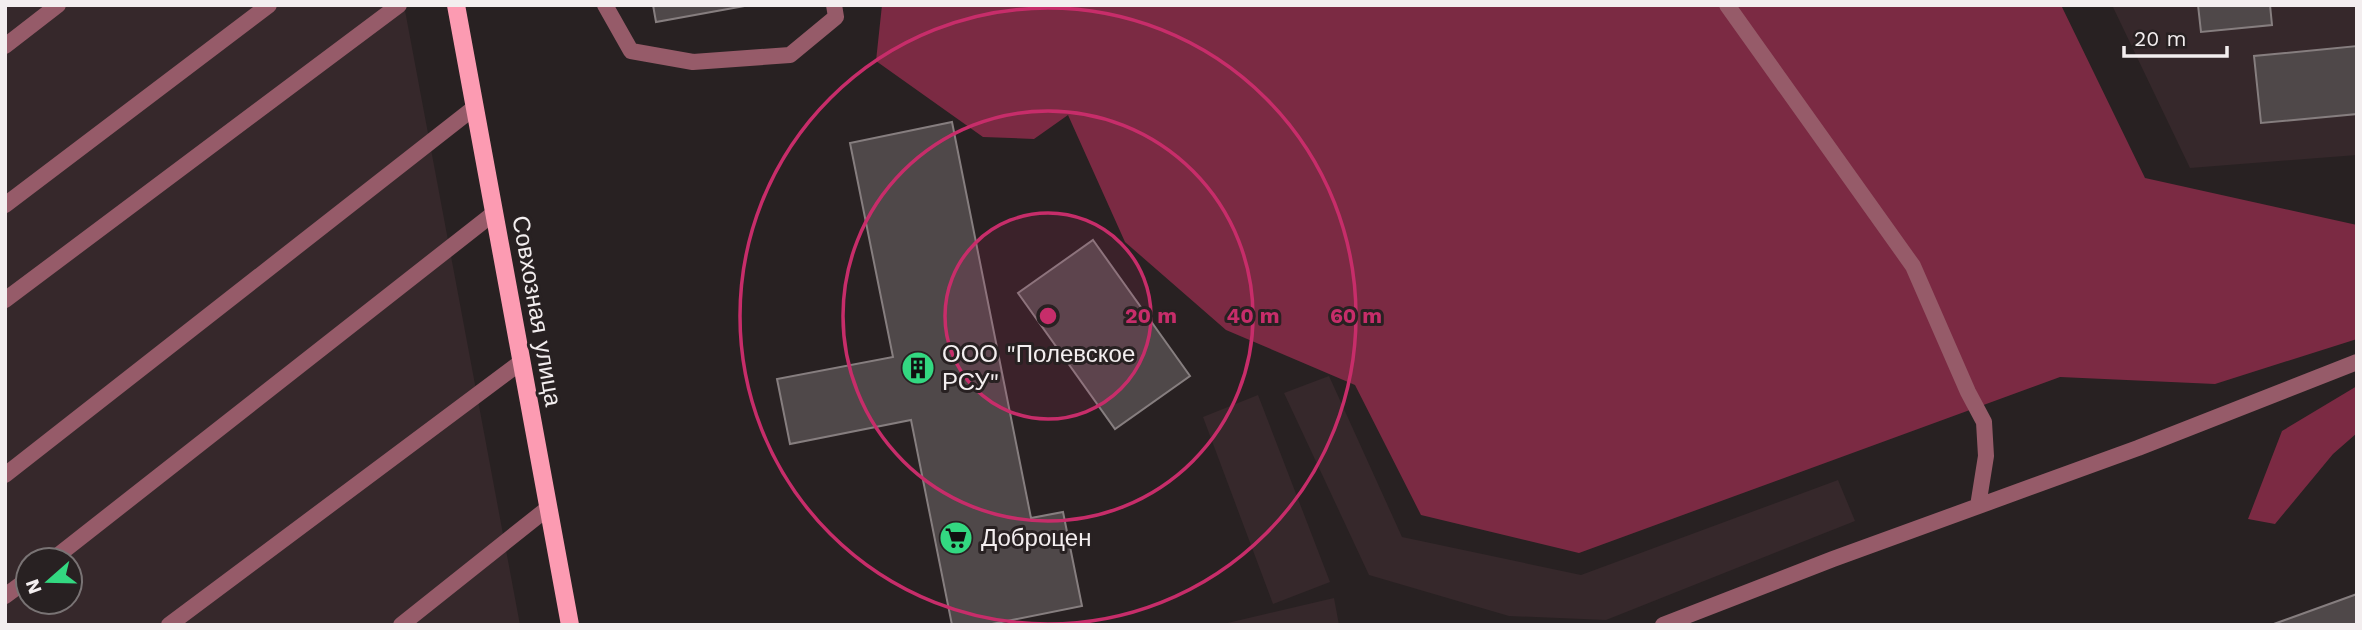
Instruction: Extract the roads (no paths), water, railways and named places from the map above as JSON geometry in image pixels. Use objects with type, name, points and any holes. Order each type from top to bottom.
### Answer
[{"type":"main road","name":"Совхозная улица","points":[[456,5],[570,625]]},
{"type":"lane","points":[[5,46],[58,5]]},
{"type":"lane","points":[[5,205],[269,5]]},
{"type":"lane","points":[[5,300],[399,5]]},
{"type":"lane","points":[[605,5],[631,51],[693,62],[790,55],[836,17],[834,5]]},
{"type":"lane","points":[[1727,5],[1913,266],[1968,392],[1984,422],[1986,456],[1978,506]]},
{"type":"lane","points":[[5,475],[475,107]]},
{"type":"lane","points":[[70,546],[494,213]]},
{"type":"lane","points":[[169,625],[521,362]]},
{"type":"lane","points":[[1663,625],[2138,448],[2357,362]]},
{"type":"lane","points":[[401,625],[548,508]]},
{"type":"place","name":"ООО \"Полевское РСУ\"","points":[[918,368]]},
{"type":"place","name":"Доброцен","points":[[956,538]]}]
